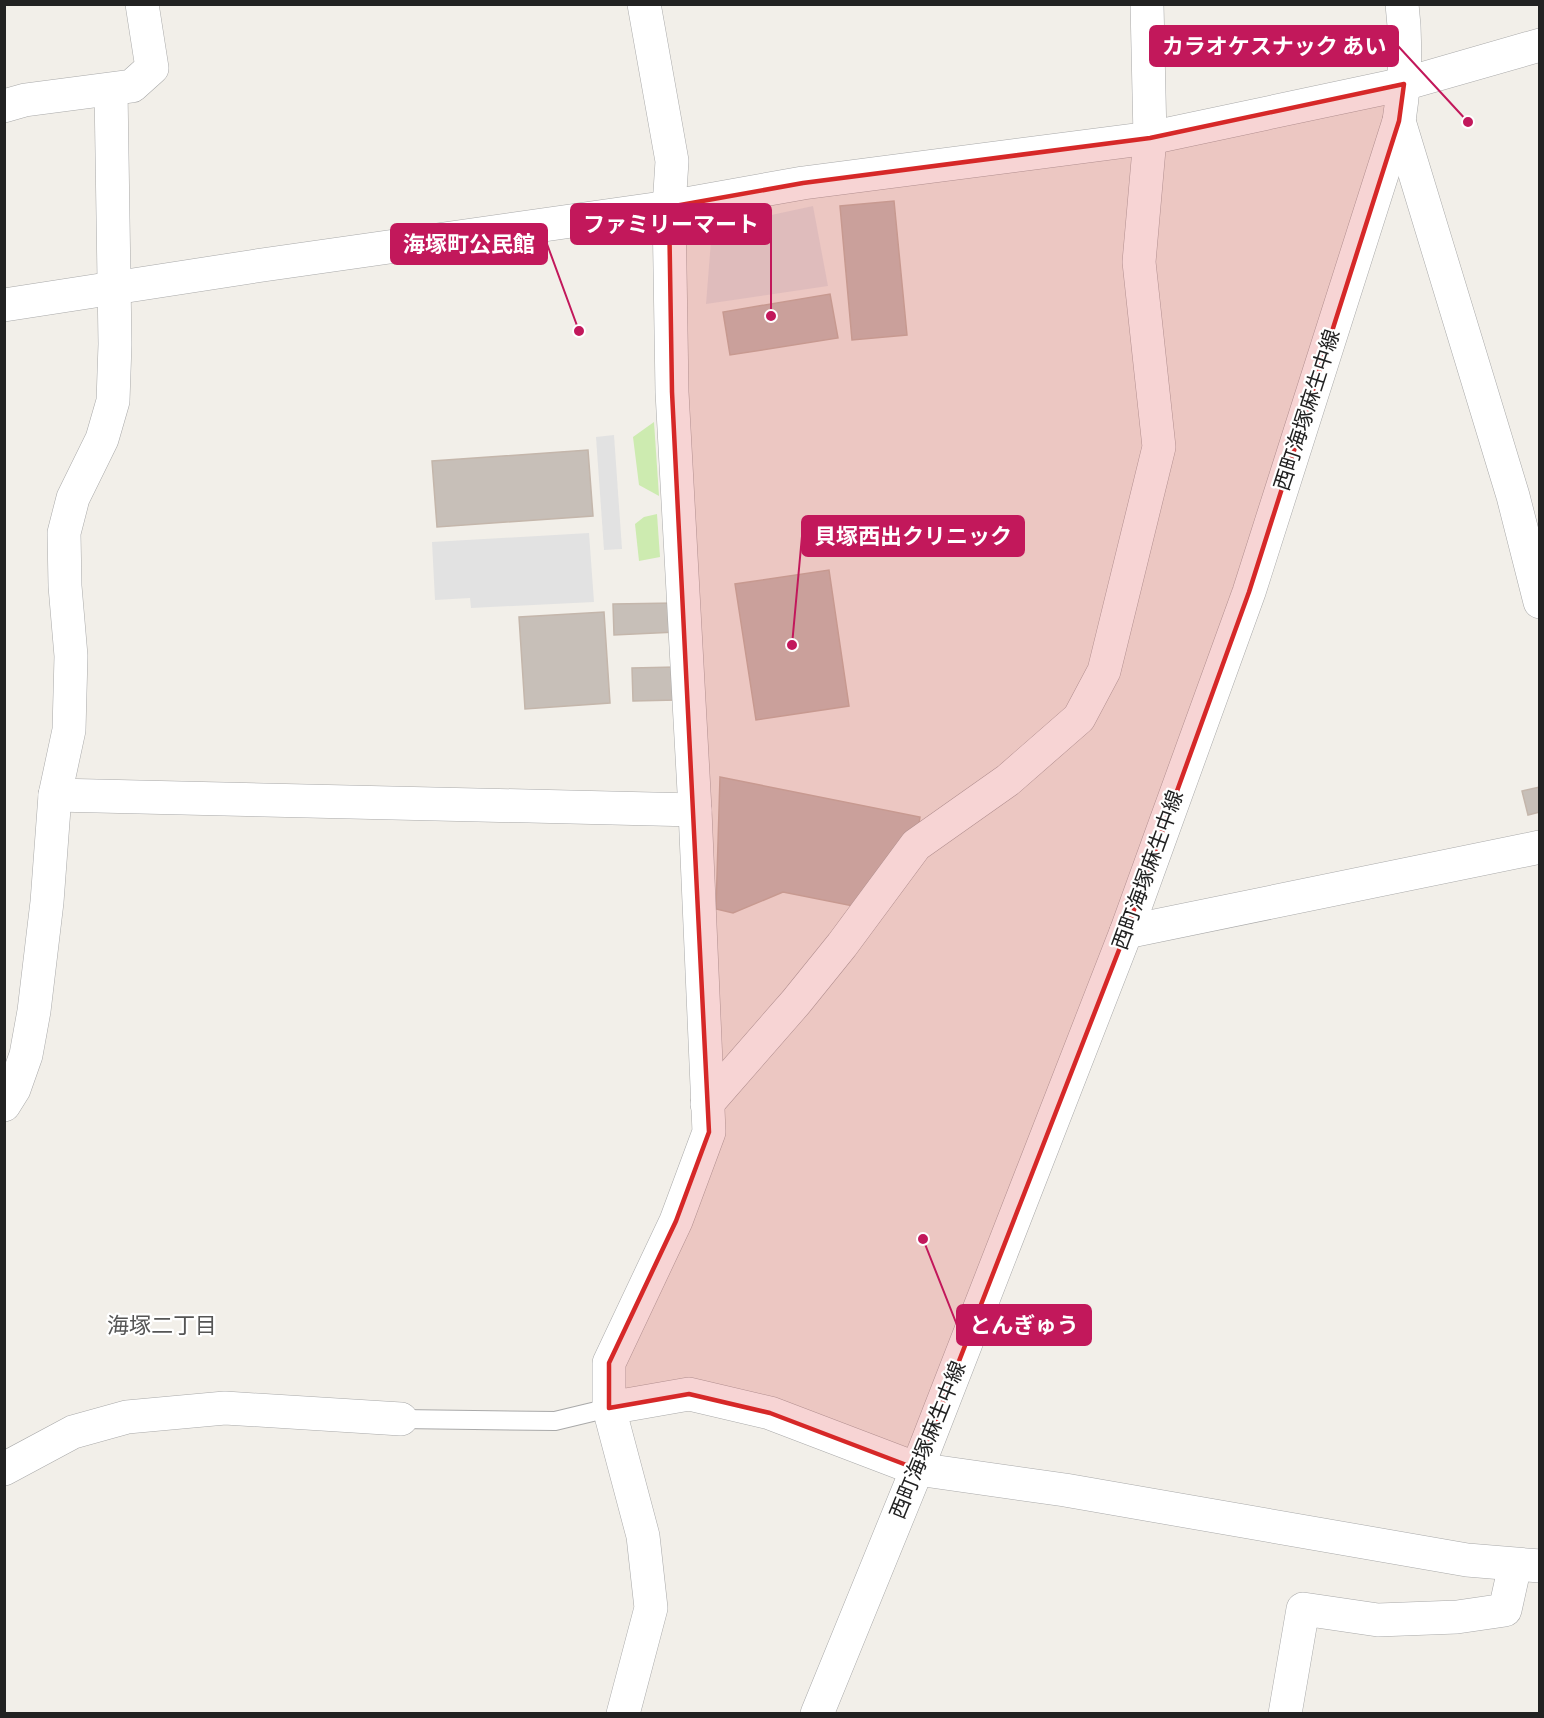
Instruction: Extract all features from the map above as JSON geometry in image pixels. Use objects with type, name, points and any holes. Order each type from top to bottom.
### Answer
[{"type":"street","points":[[4,106],[25,100],[132,86],[152,68],[142,4]]},
{"type":"street","points":[[623,1713],[651,1608],[643,1536],[609,1408],[609,1363],[676,1221],[709,1132],[695,810],[672,392],[669,207],[672,161],[644,4]]},
{"type":"street","points":[[708,1104],[842,945],[915,845],[1008,780],[1079,718],[1104,672],[1159,447],[1139,262],[1150,138],[1147,4]]},
{"type":"street","name":"西町海塚麻生中線","points":[[817,1713],[917,1469],[1126,932],[1249,592],[1399,121],[1404,84],[1405,30],[1402,4]]},
{"type":"street","points":[[4,305],[669,207],[803,183],[1150,138],[1404,84],[1539,45]]},
{"type":"street","points":[[4,1105],[14,1089],[26,1055],[34,1011],[47,902],[55,795],[69,730],[71,656],[65,586],[64,533],[73,498],[102,439],[113,401],[111,90]]},
{"type":"street","points":[[1399,121],[1513,496],[1539,602]]},
{"type":"street","points":[[55,795],[695,810]]},
{"type":"street","points":[[1126,932],[1539,847]]},
{"type":"street","points":[[609,1408],[689,1394],[770,1413],[917,1469],[1065,1490],[1467,1560],[1527,1565],[1504,1610],[1457,1617],[1378,1620],[1303,1609],[1285,1713]]},
{"type":"street","points":[[4,1468],[73,1431],[127,1417],[225,1408],[401,1419]]},
{"type":"lane","points":[[401,1419],[555,1421],[609,1408]]},
{"type":"highlighted area","points":[[1404,84],[1399,121],[1249,592],[1126,932],[917,1469],[770,1413],[689,1394],[609,1408],[609,1363],[676,1221],[709,1132],[672,392],[669,207],[803,183],[1150,138]]},
{"type":"green space","points":[[654,422],[659,496],[639,485],[633,437]]},
{"type":"green space","points":[[657,514],[660,557],[639,561],[635,524],[644,517]]},
{"type":"shaded area","points":[[813,206],[828,286],[706,304],[712,228]]},
{"type":"shaded area","points":[[614,435],[622,549],[604,550],[596,437]]},
{"type":"shaded area","points":[[589,533],[594,602],[471,608],[470,598],[435,600],[432,542]]},
{"type":"building","points":[[894,201],[907,335],[852,340],[840,206]]},
{"type":"building","points":[[830,294],[838,338],[730,355],[723,312]]},
{"type":"building","points":[[588,450],[593,516],[437,527],[432,461]]},
{"type":"building","points":[[829,570],[849,706],[756,720],[735,584]]},
{"type":"building","points":[[675,603],[676,632],[614,635],[613,604]]},
{"type":"building","points":[[604,612],[610,703],[525,709],[519,617]]},
{"type":"building","points":[[676,667],[677,700],[633,701],[632,668]]},
{"type":"building","points":[[720,777],[920,817],[918,829],[858,907],[783,892],[733,913],[716,909]]},
{"type":"building","points":[[1540,787],[1540,812],[1528,815],[1522,791]]},
{"type":"place","name":"カラオケスナック あい","points":[[1468,122]]},
{"type":"place","name":"ファミリーマート","points":[[771,316]]},
{"type":"place","name":"海塚町公民館","points":[[579,331]]},
{"type":"place","name":"貝塚西出クリニック","points":[[792,645]]},
{"type":"place","name":"とんぎゅう","points":[[923,1239]]},
{"type":"district","name":"海塚二丁目","points":[[162,1325]]}]
